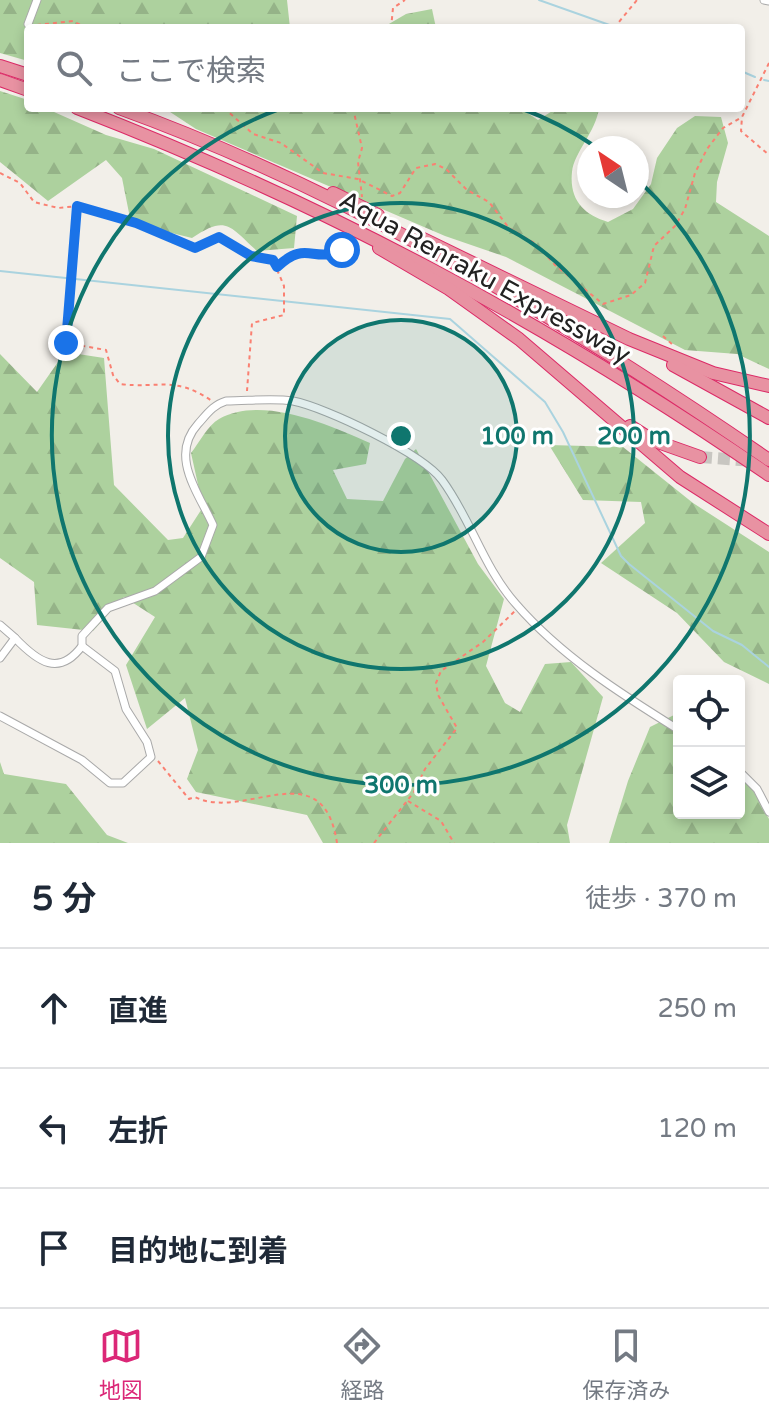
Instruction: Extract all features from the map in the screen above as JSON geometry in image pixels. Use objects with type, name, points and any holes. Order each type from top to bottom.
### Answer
[{"type":"highway","points":[[0,66],[24,74]]},
{"type":"highway","points":[[0,80],[24,89]]},
{"type":"highway","name":"Aqua Renraku Expressway","points":[[88,112],[337,204],[549,317],[648,378],[769,460]]},
{"type":"highway","name":"Aqua Renraku Expressway","points":[[127,112],[405,252],[544,329],[642,389],[769,475]]},
{"type":"highway","points":[[243,168],[347,199],[629,339],[769,418]]},
{"type":"highway","points":[[243,168],[449,289],[519,339],[680,477],[769,534]]},
{"type":"highway","points":[[629,339],[713,373],[769,386]]},
{"type":"highway","points":[[585,396],[652,440],[700,457]]},
{"type":"street","points":[[28,24],[37,0]]},
{"type":"street","points":[[0,625],[34,656],[63,665],[82,646],[82,636],[100,614],[155,591],[201,557],[213,525],[182,454],[187,435],[216,404],[294,401],[363,429],[429,464],[444,482],[494,577],[518,607],[590,672],[673,726]]},
{"type":"street","points":[[0,658],[15,638]]},
{"type":"street","points":[[0,716],[82,760],[115,786],[123,783],[151,757],[147,742],[126,709],[115,671],[82,646]]},
{"type":"street","points":[[745,777],[757,789],[769,812]]},
{"type":"path","points":[[391,24],[393,8],[405,0]]},
{"type":"path","points":[[617,24],[637,0]]},
{"type":"path","points":[[59,24],[73,21],[79,24]]},
{"type":"path","points":[[745,111],[769,63]]},
{"type":"path","points":[[228,112],[253,134],[281,143],[323,173],[358,179],[392,196],[400,193],[416,168],[435,164],[446,169],[467,190],[489,202],[509,228],[536,244],[586,292],[603,304],[631,295],[645,283],[654,246],[675,226],[685,209],[695,173],[707,149],[723,128],[742,117]]},
{"type":"path","points":[[354,112],[362,148],[358,179],[363,198]]},
{"type":"path","points":[[744,112],[741,131],[769,155]]},
{"type":"path","points":[[0,173],[20,183],[34,202],[58,208],[77,206],[136,223],[195,248],[219,237],[251,256],[273,260],[284,286],[284,315],[278,319],[262,317],[252,323],[246,401]]},
{"type":"path","points":[[77,206],[66,343],[106,350],[113,375],[120,384],[168,383],[190,389],[216,404]]},
{"type":"path","points":[[277,267],[291,254],[301,251],[328,256],[342,250]]},
{"type":"path","points":[[374,843],[407,800],[435,754],[457,728],[438,695],[436,683],[441,671],[483,642],[518,607]]},
{"type":"path","points":[[151,757],[161,763],[189,799],[195,797],[214,802],[301,795],[322,802],[332,815],[337,843]]},
{"type":"path","points":[[407,800],[441,821],[454,843]]},
{"type":"green space","points":[[0,0],[287,0],[290,24],[24,24],[24,60],[0,53]]},
{"type":"green space","points":[[432,9],[435,24],[389,24],[406,14]]},
{"type":"green space","points":[[0,91],[24,99],[24,112],[54,112],[106,135],[154,149],[297,216],[294,248],[257,251],[227,226],[213,227],[192,238],[131,223],[122,178],[106,160],[48,201],[0,162]]},
{"type":"green space","points":[[170,112],[526,112],[538,120],[551,112],[598,112],[588,136],[577,136],[572,182],[577,208],[583,208],[608,222],[634,208],[649,208],[649,187],[657,158],[677,128],[695,116],[721,117],[728,143],[717,182],[716,202],[769,236],[769,369],[737,354],[685,350],[506,257],[445,236],[196,129]]},
{"type":"green space","points":[[65,352],[104,358],[114,485],[168,540],[183,538],[203,507],[191,453],[215,422],[236,412],[275,411],[295,415],[370,443],[366,464],[333,470],[347,499],[383,501],[405,459],[416,449],[478,564],[504,599],[486,666],[505,703],[520,712],[545,664],[571,662],[603,697],[567,825],[570,843],[323,843],[307,815],[196,792],[187,779],[198,750],[185,698],[147,729],[126,665],[155,617],[124,597],[93,631],[37,625],[34,582],[0,558],[0,354],[37,392]]},
{"type":"green space","points":[[549,445],[623,447],[693,503],[769,552],[769,684],[724,662],[677,613],[601,563],[645,523],[641,502],[583,500]]},
{"type":"green space","points":[[673,716],[673,819],[745,819],[745,776],[769,819],[769,843],[609,843],[628,781],[650,727]]},
{"type":"green space","points":[[0,762],[4,774],[66,784],[107,835],[128,843],[0,843]]},
{"type":"waterway","points":[[539,0],[607,24]]},
{"type":"waterway","points":[[745,73],[755,77]]},
{"type":"waterway","points":[[764,80],[769,81]]},
{"type":"waterway","points":[[0,271],[450,319],[545,402],[563,432],[621,556],[713,631],[742,645],[769,667]]},
{"type":"tunnel","points":[[700,457],[754,461]]},
{"type":"route","points":[[66,343],[64,336],[77,206],[136,223],[195,248],[219,237],[251,256],[273,260],[277,267],[291,254],[301,251],[328,256],[342,250]]}]
